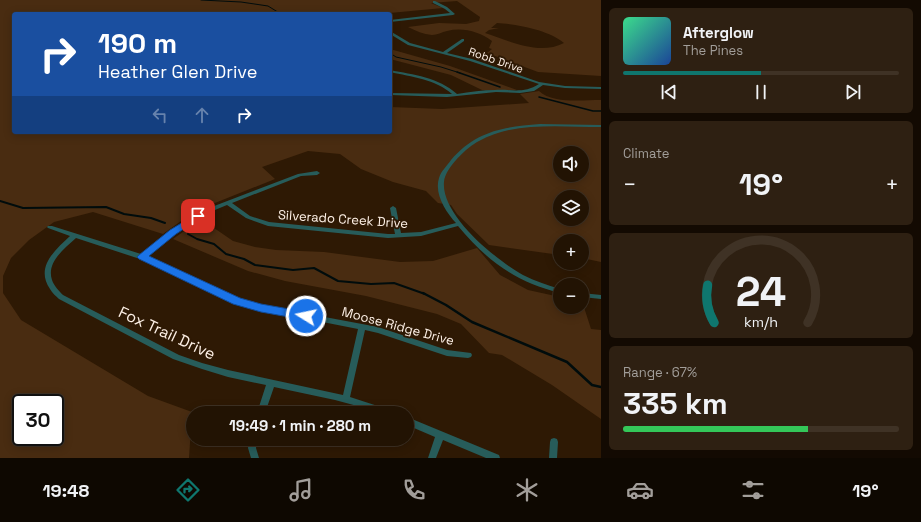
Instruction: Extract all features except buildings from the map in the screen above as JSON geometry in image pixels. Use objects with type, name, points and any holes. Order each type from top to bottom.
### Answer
[{"type":"street","points":[[392,22],[452,15],[447,8],[434,2]]},
{"type":"street","name":"Robb Drive","points":[[392,33],[409,44],[444,53],[542,84],[565,87],[601,88]]},
{"type":"street","points":[[444,53],[463,40]]},
{"type":"street","points":[[392,72],[436,83],[449,89],[456,95]]},
{"type":"street","points":[[392,94],[456,95],[496,91],[524,91],[536,89],[542,84]]},
{"type":"street","points":[[553,289],[526,279],[504,267],[483,249],[460,224],[447,206],[443,198],[441,182],[448,166],[462,150],[472,142],[494,132],[513,129],[601,126]]},
{"type":"street","points":[[142,257],[179,228],[198,216],[300,175],[317,173]]},
{"type":"street","name":"Silverado Creek Drive","points":[[228,203],[244,215],[268,224],[398,236],[421,234],[460,224]]},
{"type":"street","points":[[392,208],[398,236]]},
{"type":"street","name":"Moose Ridge Drive","points":[[50,227],[142,257],[249,305],[362,327],[397,336],[447,353],[468,355]]},
{"type":"street","name":"Fox Trail Drive","points":[[75,236],[51,260],[47,274],[50,286],[61,297],[195,365],[216,371],[346,398],[368,406]]},
{"type":"street","points":[[589,296],[601,297]]},
{"type":"street","points":[[346,398],[362,327]]},
{"type":"street","points":[[263,406],[271,383]]},
{"type":"street","points":[[414,424],[496,458]]},
{"type":"street","points":[[432,458],[440,435]]},
{"type":"street","points":[[553,458],[554,442]]},
{"type":"street","points":[[252,446],[255,458]]},
{"type":"shaded area","points":[[0,0],[601,0],[601,76],[538,72],[487,53],[492,49],[489,48],[492,41],[471,31],[453,30],[432,35],[408,27],[439,23],[466,24],[479,21],[480,17],[457,1],[431,3],[443,8],[392,13],[12,12],[12,134],[392,134],[392,107],[442,109],[529,103],[520,94],[539,91],[552,98],[560,100],[601,100],[601,262],[589,259],[589,234],[553,234],[553,254],[489,245],[457,214],[451,205],[438,203],[426,191],[393,182],[361,169],[340,154],[308,151],[262,167],[275,179],[195,211],[163,234],[93,212],[54,222],[29,240],[11,258],[3,276],[3,293],[21,320],[148,396],[186,410],[186,446],[190,446],[189,458],[0,458]],"holes":[[[497,23],[541,31],[558,38],[564,43],[554,47],[535,48],[524,46],[485,33],[489,30],[499,28],[491,28]]]},
{"type":"shaded area","points":[[392,50],[450,66],[517,90],[482,90],[451,75],[392,60]]},
{"type":"shaded area","points":[[201,219],[233,241],[255,247],[276,250],[324,252],[400,262],[433,261],[477,248],[500,275],[528,290],[553,295],[553,314],[586,314],[591,329],[601,330],[601,419],[552,385],[502,355],[489,353],[461,324],[437,314],[366,296],[285,281],[248,271],[173,239]]},
{"type":"waterway","points":[[201,0],[241,2],[268,6],[278,12]]},
{"type":"waterway","points":[[392,54],[396,57],[459,73]]},
{"type":"waterway","points":[[459,73],[500,87]]},
{"type":"waterway","points":[[539,97],[593,111],[601,111]]},
{"type":"waterway","points":[[0,201],[23,208],[106,207],[124,214],[151,218],[165,223]]},
{"type":"waterway","points":[[188,234],[197,239],[214,244],[226,254],[244,259],[255,265],[293,270],[314,268],[338,281],[371,284],[394,283],[425,294]]},
{"type":"waterway","points":[[425,294],[446,305],[472,322],[567,362],[592,385],[601,387]]},
{"type":"route","points":[[198,216],[173,232],[142,257],[237,301],[261,308],[306,316]]}]
